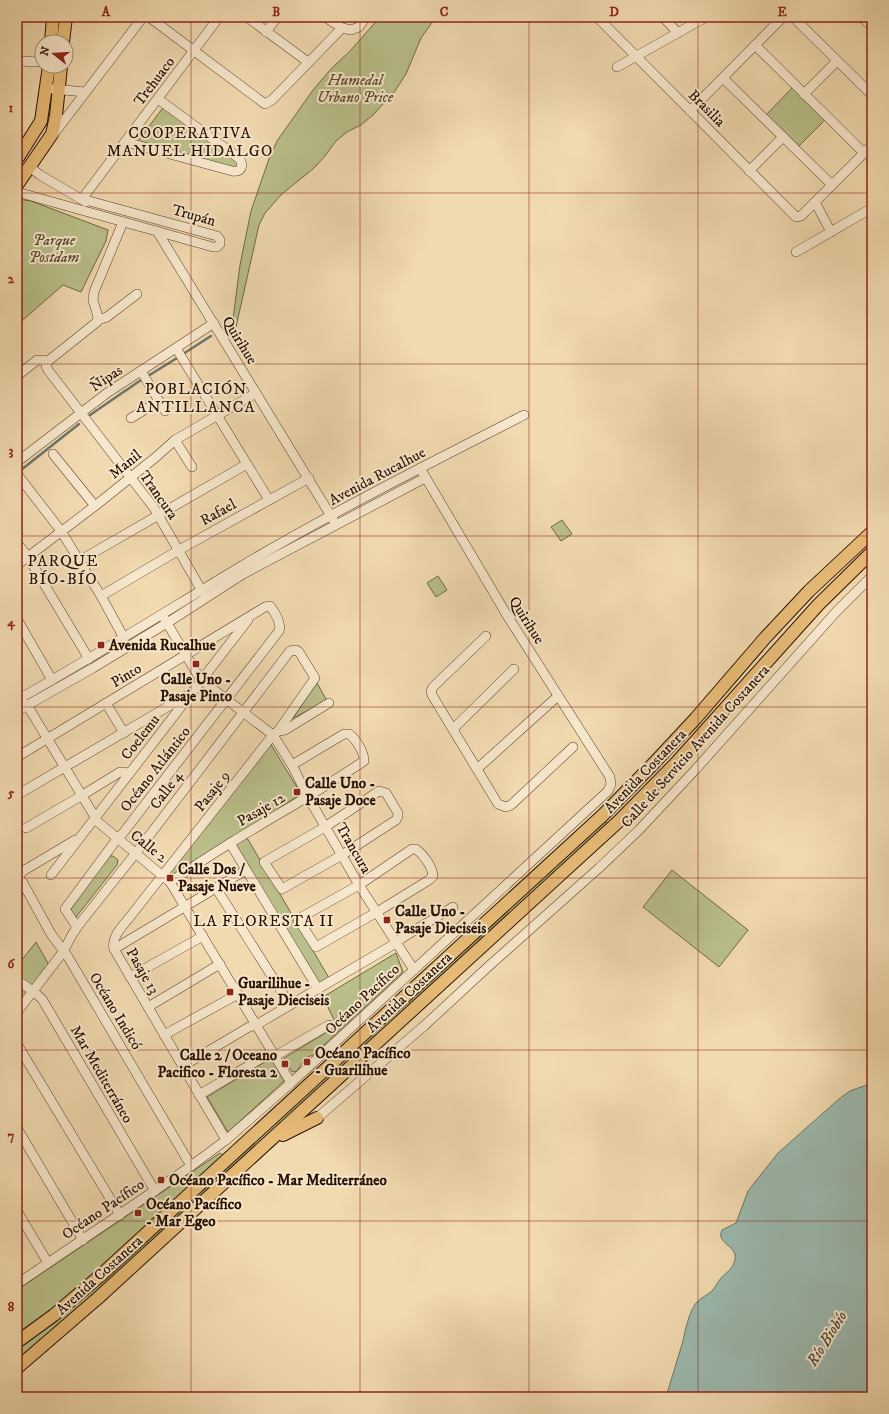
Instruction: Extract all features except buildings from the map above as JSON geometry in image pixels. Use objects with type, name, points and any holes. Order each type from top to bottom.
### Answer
[{"type":"main road","points":[[52,34],[53,17]]},
{"type":"main road","points":[[64,34],[66,17]]},
{"type":"main road","points":[[18,155],[42,121],[48,74]]},
{"type":"main road","points":[[17,185],[49,140],[54,125],[60,74]]},
{"type":"main road","name":"Avenida Costanera","points":[[17,1342],[54,1315],[101,1275],[608,810],[696,718],[765,638],[809,591],[872,532]]},
{"type":"main road","name":"Avenida Costanera","points":[[17,1368],[93,1303],[619,821],[686,753],[818,605],[872,552]]},
{"type":"main road","points":[[270,1142],[317,1118]]},
{"type":"street","points":[[49,140],[143,17]]},
{"type":"street","points":[[149,17],[265,104],[272,100],[342,28]]},
{"type":"street","name":"Trehuaco","points":[[82,199],[219,17]]},
{"type":"street","points":[[247,17],[308,62]]},
{"type":"street","points":[[266,32],[278,17]]},
{"type":"street","points":[[326,17],[347,30],[354,30],[359,27],[366,17]]},
{"type":"street","name":"Brasilia","points":[[597,17],[795,216],[798,218],[801,216],[815,202]]},
{"type":"street","points":[[663,17],[678,33]]},
{"type":"street","points":[[617,67],[706,17]]},
{"type":"street","points":[[690,111],[783,17]]},
{"type":"street","points":[[793,17],[872,95]]},
{"type":"street","points":[[862,17],[868,23],[872,24]]},
{"type":"street","points":[[755,45],[864,153]]},
{"type":"street","points":[[17,61],[34,62]]},
{"type":"street","points":[[804,94],[837,61]]},
{"type":"street","points":[[723,78],[832,185]]},
{"type":"street","points":[[46,88],[86,92]]},
{"type":"street","points":[[126,142],[232,171],[240,169],[242,165],[240,159],[158,99]]},
{"type":"street","points":[[749,171],[783,137]]},
{"type":"street","points":[[831,232],[815,202],[872,145]]},
{"type":"street","name":"Trupán","points":[[30,167],[40,175],[82,199],[102,216]]},
{"type":"street","name":"Trupán","points":[[17,192],[213,247],[217,247],[220,241],[220,238],[216,235],[82,199]]},
{"type":"street","points":[[796,252],[872,208]]},
{"type":"street","points":[[98,320],[93,300],[94,292],[123,222]]},
{"type":"street","name":"Quirihue","points":[[157,231],[336,526]]},
{"type":"street","points":[[17,376],[37,360],[48,362],[96,324],[98,320],[107,317],[136,294]]},
{"type":"street","name":"Ñipas","points":[[17,462],[107,393],[214,324]]},
{"type":"street","points":[[176,348],[269,500]]},
{"type":"street","name":"Trancura","points":[[48,362],[46,366],[48,370],[158,515],[202,591]]},
{"type":"street","points":[[140,371],[165,410]]},
{"type":"street","name":"Manil","points":[[17,565],[131,478],[175,440],[256,393]]},
{"type":"street","points":[[132,418],[159,401]]},
{"type":"street","name":"Avenida Rucalhue","points":[[17,711],[93,668],[165,619],[202,591],[239,568],[420,468],[524,415]]},
{"type":"street","points":[[175,440],[192,467]]},
{"type":"street","points":[[53,454],[95,506]]},
{"type":"street","points":[[79,561],[247,464]]},
{"type":"street","name":"Quirihue","points":[[420,468],[508,617],[610,778],[611,784]]},
{"type":"street","points":[[17,474],[61,531],[101,596],[124,638]]},
{"type":"street","name":"Rafael","points":[[101,596],[179,550],[308,478]]},
{"type":"street","name":"Avenida Rucalhue","points":[[17,700],[124,638],[165,619],[243,574],[426,478]]},
{"type":"street","points":[[17,543],[28,557],[88,659]]},
{"type":"street","name":"Calle de Servicio Avenida Costanera","points":[[317,1118],[424,1026],[639,830],[696,769],[831,617],[872,576]]},
{"type":"street","name":"Pinto","points":[[17,757],[265,607],[270,606],[277,618],[280,628]]},
{"type":"street","name":"Coelemu","points":[[50,875],[251,616]]},
{"type":"street","points":[[17,619],[52,680]]},
{"type":"street","name":"Trancura","points":[[165,619],[202,680],[244,713],[276,733],[308,797],[325,827],[359,885],[378,912],[414,970]]},
{"type":"street","name":"Océano Atlántico","points":[[77,927],[65,909],[280,628]]},
{"type":"street","points":[[486,636],[433,687],[431,691],[498,804],[506,807],[511,805],[573,747]]},
{"type":"street","name":"Calle 4","points":[[63,952],[77,927],[136,853],[290,651],[296,650]]},
{"type":"street","name":"Pasaje 9","points":[[114,949],[113,939],[276,733],[315,678],[299,652],[296,650]]},
{"type":"street","points":[[453,729],[514,669]]},
{"type":"street","points":[[17,796],[191,694]]},
{"type":"street","points":[[477,769],[558,696]]},
{"type":"street","points":[[17,700],[27,705]]},
{"type":"street","points":[[106,703],[124,733]]},
{"type":"street","points":[[276,733],[285,730],[329,703]]},
{"type":"street","name":"Calle 2","points":[[27,705],[94,818],[170,882],[291,1083]]},
{"type":"street","name":"Pasaje 12","points":[[170,882],[230,843],[308,797],[364,761],[364,757],[353,737],[349,734],[344,734],[292,765]]},
{"type":"street","points":[[26,828],[120,772],[129,773]]},
{"type":"street","name":"Océano Pacífico","points":[[17,1284],[155,1191],[226,1140],[291,1083],[608,791],[611,784]]},
{"type":"street","points":[[379,792],[386,793],[398,813],[396,820],[342,855],[282,889],[264,862],[325,827],[379,792]]},
{"type":"street","points":[[17,877],[23,871],[80,836]]},
{"type":"street","points":[[230,843],[318,989]]},
{"type":"street","points":[[412,849],[416,849],[420,852],[432,869],[433,876],[429,880],[378,912],[316,947],[298,919],[359,885],[412,849]]},
{"type":"street","name":"Pasaje 13","points":[[226,1140],[114,949],[246,870]]},
{"type":"street","points":[[17,872],[17,877]]},
{"type":"street","name":"Océano Indicó","points":[[17,877],[24,883],[51,934],[191,1166]]},
{"type":"street","points":[[216,888],[290,1006]]},
{"type":"street","points":[[183,1066],[290,1006],[396,943],[453,906]]},
{"type":"street","points":[[130,977],[203,936]]},
{"type":"street","points":[[17,1012],[63,952]]},
{"type":"street","points":[[148,1007],[220,964]]},
{"type":"street","name":"Mar Mediterráneo","points":[[17,980],[42,999],[155,1191]]},
{"type":"street","points":[[164,1035],[238,994]]},
{"type":"street","points":[[199,1095],[329,1025]]},
{"type":"street","points":[[17,1044],[120,1214]]},
{"type":"street","points":[[17,1128],[83,1240]]},
{"type":"street","points":[[17,1212],[48,1263]]},
{"type":"green space","name":"Humedal Urbano Price","points":[[380,17],[436,17],[421,38],[406,74],[395,91],[373,115],[361,125],[347,132],[336,141],[314,168],[282,194],[265,213],[259,225],[236,327],[232,327],[240,265],[251,211],[269,159],[277,141],[313,90]]},
{"type":"green space","points":[[793,87],[825,120],[798,147],[766,115]]},
{"type":"green space","points":[[164,108],[237,161],[238,165],[235,168],[138,141]]},
{"type":"green space","name":"Parque Postdam","points":[[17,199],[31,201],[108,230],[106,241],[81,292],[63,285],[17,325]]},
{"type":"green space","points":[[562,520],[572,534],[561,541],[551,527]]},
{"type":"green space","points":[[438,576],[447,590],[436,597],[427,583]]},
{"type":"green space","points":[[317,683],[327,701],[293,718]]},
{"type":"green space","points":[[270,743],[301,794],[172,878],[165,877]]},
{"type":"green space","points":[[605,821],[608,824],[449,972],[17,1364],[17,1348],[96,1286],[173,1217]]},
{"type":"green space","points":[[246,836],[329,978],[318,984],[235,843]]},
{"type":"green space","points":[[109,856],[113,856],[118,860],[117,865],[76,917],[72,914],[71,909]]},
{"type":"green space","points":[[672,870],[748,930],[719,967],[643,907]]},
{"type":"green space","points":[[36,942],[49,965],[17,1005],[17,966]]},
{"type":"green space","points":[[396,953],[403,972],[313,1055],[305,1059],[297,1071],[292,1072],[284,1058],[337,1026],[323,997]]},
{"type":"green space","points":[[271,1058],[284,1081],[228,1132],[207,1097]]},
{"type":"green space","points":[[220,1153],[224,1156],[75,1292],[17,1336],[17,1290]]},
{"type":"water","name":"Río Biobío","points":[[872,1083],[872,1397],[666,1397],[693,1308],[698,1301],[713,1290],[719,1280],[734,1263],[734,1252],[722,1239],[722,1230],[736,1223],[748,1191],[778,1153],[839,1099],[850,1091]]},
{"type":"waterway","points":[[183,354],[211,336]]},
{"type":"waterway","points":[[148,376],[177,358]]},
{"type":"waterway","points":[[90,415],[141,380]]},
{"type":"waterway","points":[[21,470],[79,424]]},
{"type":"place","name":"Avenida Rucalhue","points":[[101,645]]},
{"type":"place","name":"Calle Uno - Pasaje Pinto","points":[[196,664]]},
{"type":"place","name":"Calle Uno - Pasaje Doce","points":[[297,792]]},
{"type":"place","name":"Calle Dos / Pasaje Nueve","points":[[170,878]]},
{"type":"place","name":"Calle Uno - Pasaje Dieciseis","points":[[387,920]]},
{"type":"place","name":"Guarilihue - Pasaje Dieciseis","points":[[230,992]]},
{"type":"place","name":"Océano Pacífico - Guarilihue","points":[[307,1062]]},
{"type":"place","name":"Calle 2 / Oceano Pacifico - Floresta 2","points":[[285,1064]]},
{"type":"place","name":"Océano Pacífico - Mar Mediterráneo","points":[[161,1180]]},
{"type":"place","name":"Océano Pacífico - Mar Egeo","points":[[138,1213]]},
{"type":"district","name":"COOPERATIVA MANUEL HIDALGO","points":[[190,141]]},
{"type":"district","name":"POBLACIÓN ANTILLANCA","points":[[196,397]]},
{"type":"district","name":"PARQUE BÍO-BÍO","points":[[63,569]]},
{"type":"district","name":"LA FLORESTA II","points":[[264,920]]}]
